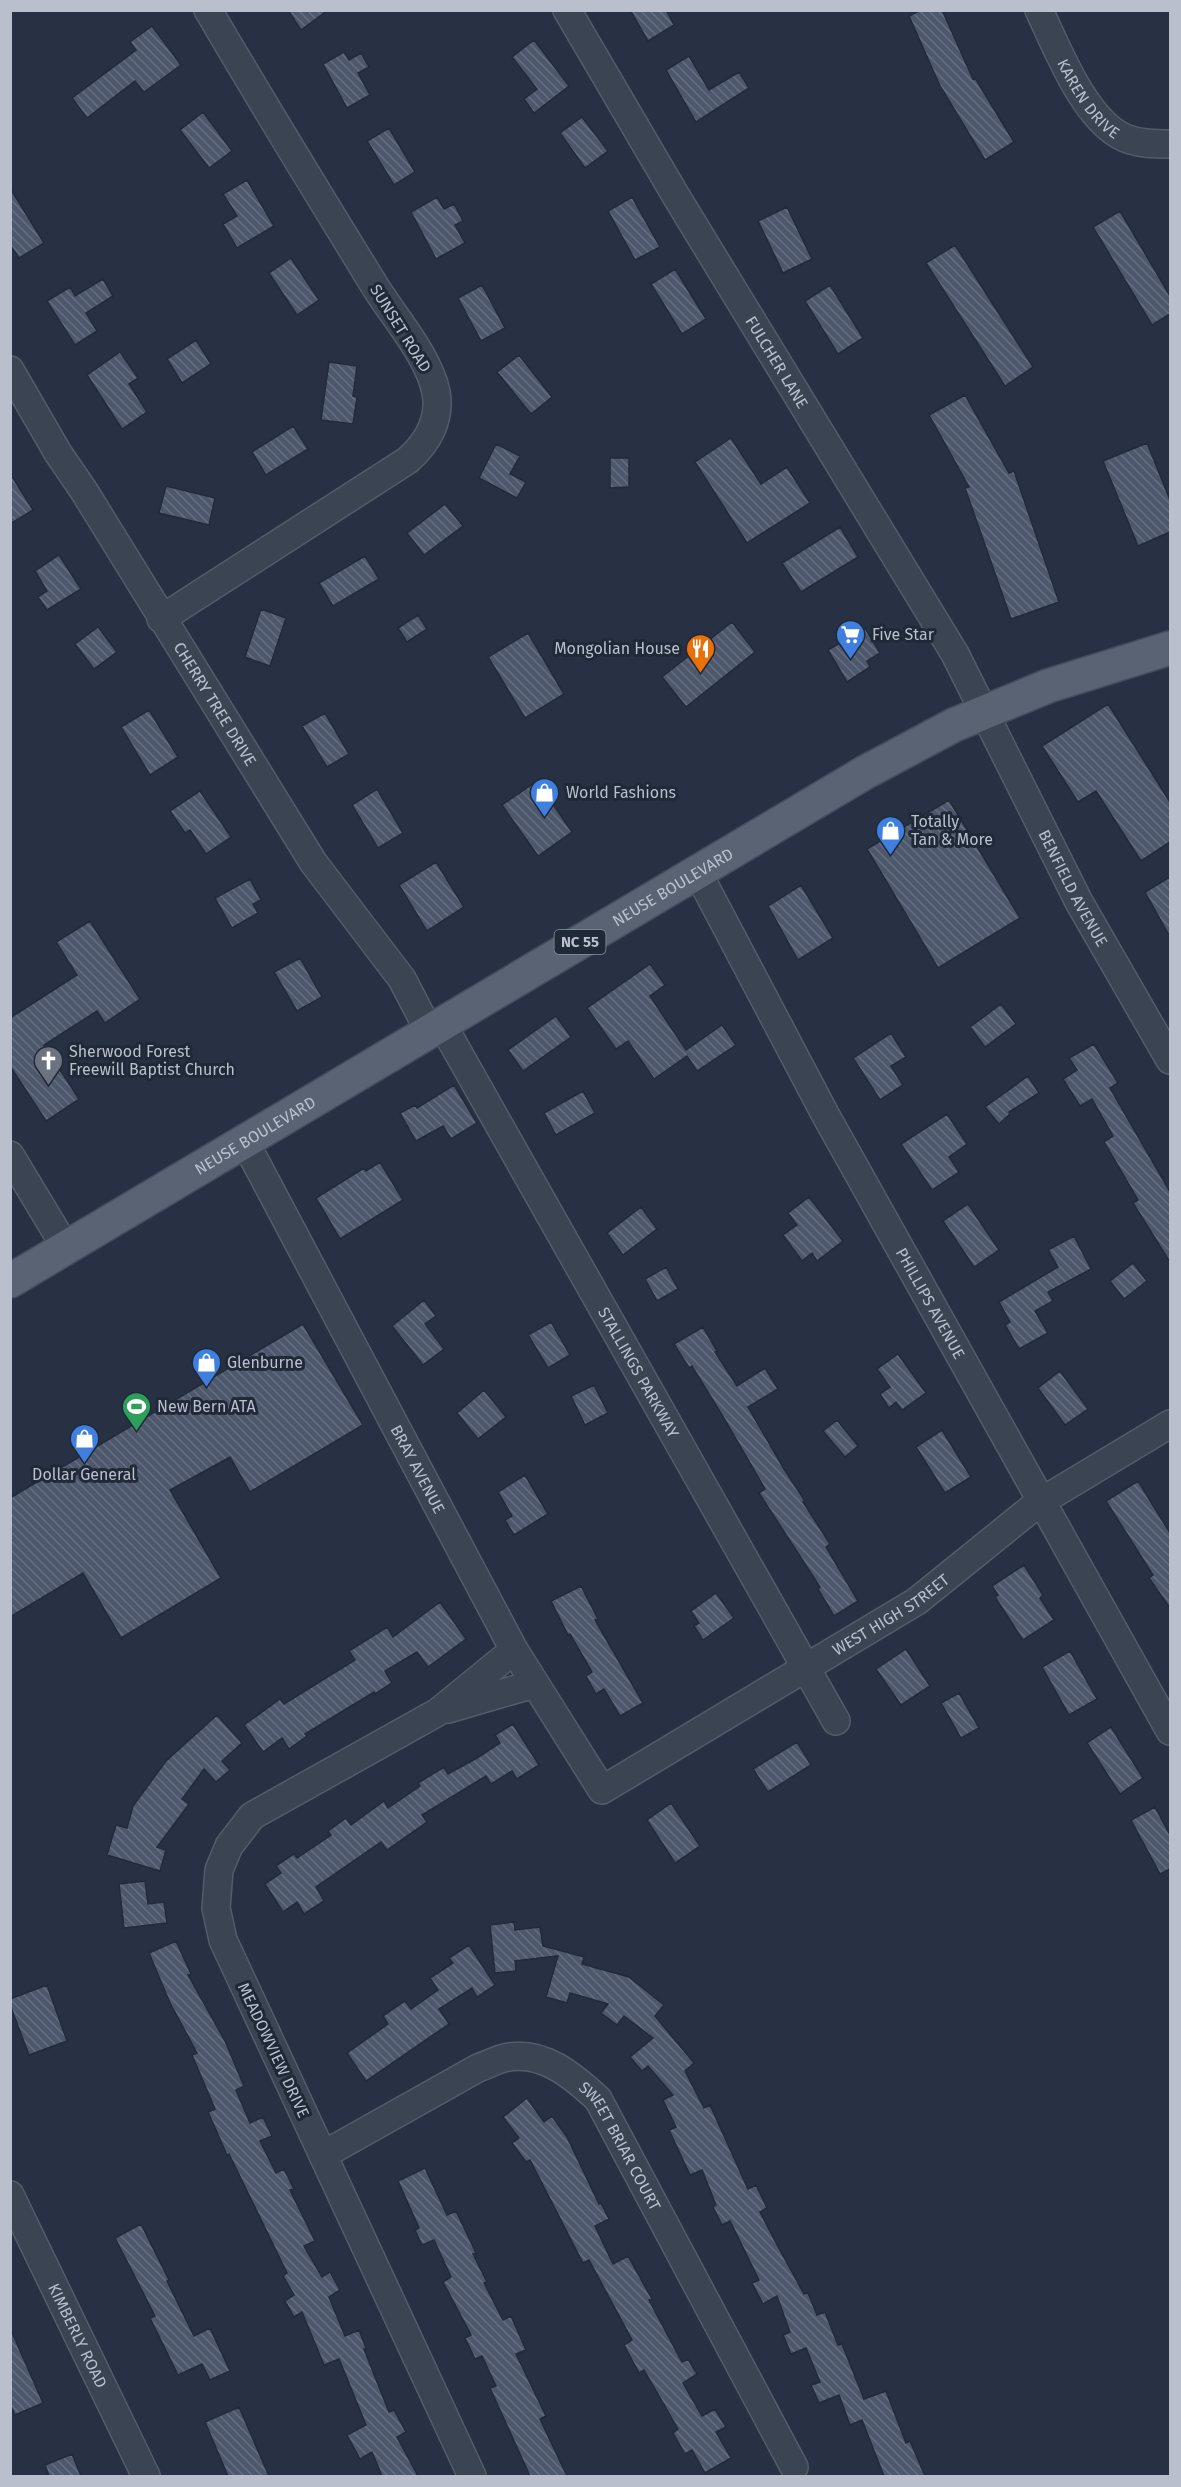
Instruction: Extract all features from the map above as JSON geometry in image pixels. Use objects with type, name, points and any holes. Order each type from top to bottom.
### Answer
[{"type":"main road","name":"NEUSE BOULEVARD","points":[[10,1281],[864,773],[954,724],[1048,686],[1170,648]]},
{"type":"street","name":"SUNSET ROAD","points":[[161,618],[408,460],[421,448],[430,435],[437,407],[433,380],[422,354],[373,283],[208,10]]},
{"type":"street","name":"FULCHER LANE","points":[[567,10],[676,196],[950,645],[984,713]]},
{"type":"street","name":"KAREN DRIVE","points":[[1039,10],[1064,63],[1090,108],[1106,125],[1124,138],[1144,144],[1170,144]]},
{"type":"street","name":"CHERRY TREE DRIVE","points":[[10,370],[58,453],[84,491],[313,862],[402,979],[435,1028]]},
{"type":"street","name":"BENFIELD AVENUE","points":[[984,713],[1079,902],[1170,1060]]},
{"type":"street","name":"PHILLIPS AVENUE","points":[[698,873],[825,1114],[1043,1500],[1170,1731]]},
{"type":"street","name":"STALLINGS PARKWAY","points":[[435,1028],[836,1721]]},
{"type":"street","name":"BRAY AVENUE","points":[[245,1142],[514,1650],[602,1790]]},
{"type":"street","points":[[10,1155],[66,1248]]},
{"type":"street","name":"WEST HIGH STREET","points":[[602,1790],[917,1601],[1043,1500],[1170,1424]]},
{"type":"street","name":"MEADOWVIEW DRIVE","points":[[472,2476],[223,1940],[216,1908],[219,1870],[229,1846],[252,1816],[438,1712],[514,1650]]},
{"type":"street","name":"MEADOWVIEW DRIVE","points":[[438,1712],[534,1684]]},
{"type":"street","name":"SWEET BRIAR COURT","points":[[323,2156],[478,2068],[505,2058],[535,2057],[570,2074],[598,2098],[794,2467]]},
{"type":"street","name":"KIMBERLY ROAD","points":[[10,2195],[146,2476]]},
{"type":"building","points":[[288,10],[328,10],[301,30]]},
{"type":"building","points":[[630,10],[666,10],[674,25],[648,41]]},
{"type":"building","points":[[921,10],[942,10],[973,79],[975,78],[1014,142],[985,160],[940,86],[909,16]]},
{"type":"building","points":[[152,26],[181,65],[144,92],[135,81],[87,118],[72,98],[136,50],[130,42]]},
{"type":"building","points":[[534,40],[569,86],[534,113],[524,99],[537,89],[512,57]]},
{"type":"building","points":[[344,52],[349,60],[361,53],[369,67],[358,73],[370,95],[347,108],[323,64]]},
{"type":"building","points":[[689,56],[709,90],[739,72],[749,88],[696,122],[666,70]]},
{"type":"building","points":[[203,112],[232,151],[209,168],[180,130]]},
{"type":"building","points":[[582,117],[608,151],[585,168],[560,133]]},
{"type":"building","points":[[389,128],[415,172],[394,185],[367,141]]},
{"type":"building","points":[[247,180],[274,226],[237,248],[223,224],[237,216],[223,194]]},
{"type":"building","points":[[10,188],[44,243],[19,258],[10,245]]},
{"type":"building","points":[[437,197],[444,209],[454,204],[463,221],[455,225],[465,243],[436,259],[411,212]]},
{"type":"building","points":[[632,197],[660,247],[635,260],[608,211]]},
{"type":"building","points":[[787,207],[812,259],[783,273],[758,221]]},
{"type":"building","points":[[1120,211],[1170,296],[1170,314],[1152,325],[1093,227]]},
{"type":"building","points":[[955,245],[1033,367],[1005,386],[926,263]]},
{"type":"building","points":[[291,258],[319,300],[297,315],[269,273]]},
{"type":"building","points":[[675,269],[706,319],[682,334],[651,284]]},
{"type":"building","points":[[103,279],[113,296],[86,313],[97,331],[75,345],[47,301],[70,287],[75,296]]},
{"type":"building","points":[[482,285],[505,328],[481,341],[458,298]]},
{"type":"building","points":[[830,285],[863,338],[838,354],[805,301]]},
{"type":"building","points":[[196,340],[211,364],[182,383],[167,359]]},
{"type":"building","points":[[120,352],[138,378],[129,384],[147,412],[122,429],[87,375]]},
{"type":"building","points":[[519,355],[552,397],[531,414],[497,372]]},
{"type":"building","points":[[329,362],[357,366],[353,396],[357,397],[353,424],[321,420]]},
{"type":"building","points":[[965,395],[1009,473],[1014,471],[1059,602],[1011,619],[965,488],[969,487],[929,415]]},
{"type":"building","points":[[293,426],[308,449],[266,475],[252,452]]},
{"type":"building","points":[[731,438],[761,484],[787,467],[810,503],[747,543],[695,462]]},
{"type":"building","points":[[1147,443],[1170,500],[1170,532],[1138,546],[1103,461]]},
{"type":"building","points":[[496,444],[520,456],[510,474],[526,482],[517,498],[479,478]]},
{"type":"building","points":[[610,458],[629,458],[629,487],[610,488]]},
{"type":"building","points":[[10,473],[33,510],[10,524]]},
{"type":"building","points":[[166,486],[215,498],[209,525],[159,513]]},
{"type":"building","points":[[445,504],[463,526],[424,555],[407,533]]},
{"type":"building","points":[[840,527],[858,557],[801,592],[782,563]]},
{"type":"building","points":[[59,555],[81,589],[47,610],[38,597],[47,591],[35,571]]},
{"type":"building","points":[[365,556],[379,579],[333,606],[319,583]]},
{"type":"building","points":[[261,609],[286,618],[270,666],[245,657]]},
{"type":"building","points":[[418,615],[427,629],[407,642],[398,628]]},
{"type":"building","points":[[732,622],[755,652],[686,707],[662,677]]},
{"type":"building","points":[[98,627],[117,652],[94,669],[75,644]]},
{"type":"building","points":[[865,628],[880,653],[867,661],[870,667],[847,682],[828,650]]},
{"type":"building","points":[[528,633],[564,694],[525,718],[488,657]]},
{"type":"building","points":[[1108,704],[1170,802],[1170,842],[1141,861],[1096,791],[1078,802],[1042,746]]},
{"type":"building","points":[[149,710],[178,757],[150,775],[121,727]]},
{"type":"building","points":[[325,713],[349,754],[327,767],[302,726]]},
{"type":"building","points":[[537,781],[572,832],[538,856],[502,805]]},
{"type":"building","points":[[377,789],[403,833],[378,848],[352,805]]},
{"type":"building","points":[[200,791],[231,837],[206,854],[190,830],[185,833],[170,811]]},
{"type":"building","points":[[949,800],[1020,918],[938,968],[867,849]]},
{"type":"building","points":[[436,862],[464,907],[427,931],[399,885]]},
{"type":"building","points":[[1170,877],[1170,937],[1145,892]]},
{"type":"building","points":[[250,879],[261,900],[253,904],[258,913],[232,928],[215,898]]},
{"type":"building","points":[[801,885],[833,938],[798,960],[768,906]]},
{"type":"building","points":[[90,921],[140,999],[105,1023],[97,1011],[44,1045],[79,1099],[46,1121],[10,1066],[10,1018],[77,975],[56,942]]},
{"type":"building","points":[[300,958],[322,997],[297,1011],[274,972]]},
{"type":"building","points":[[650,964],[665,985],[650,996],[686,1050],[722,1025],[736,1045],[697,1071],[687,1056],[654,1079],[628,1041],[616,1049],[587,1008]]},
{"type":"building","points":[[1001,1004],[1016,1024],[985,1047],[970,1027]]},
{"type":"building","points":[[556,1016],[571,1037],[523,1071],[508,1050]]},
{"type":"building","points":[[891,1033],[906,1057],[891,1066],[903,1085],[880,1100],[853,1058]]},
{"type":"building","points":[[1094,1044],[1118,1083],[1110,1088],[1170,1192],[1170,1262],[1133,1203],[1138,1200],[1104,1142],[1113,1136],[1092,1099],[1080,1106],[1063,1079],[1077,1070],[1069,1058]]},
{"type":"building","points":[[1028,1076],[1039,1093],[1009,1112],[1010,1114],[999,1124],[985,1107]]},
{"type":"building","points":[[454,1085],[477,1123],[451,1139],[443,1126],[416,1141],[400,1113],[415,1105],[417,1108]]},
{"type":"building","points":[[583,1091],[595,1113],[556,1135],[544,1113]]},
{"type":"building","points":[[947,1114],[967,1144],[949,1157],[959,1172],[932,1190],[901,1144]]},
{"type":"building","points":[[380,1162],[403,1200],[340,1239],[316,1198],[364,1168],[366,1171]]},
{"type":"building","points":[[809,1197],[843,1241],[817,1261],[812,1253],[802,1261],[783,1235],[797,1225],[788,1213]]},
{"type":"building","points":[[968,1204],[999,1250],[974,1267],[943,1221]]},
{"type":"building","points":[[641,1207],[657,1229],[623,1255],[607,1233]]},
{"type":"building","points":[[1074,1236],[1091,1269],[1048,1292],[1053,1301],[1035,1311],[1048,1333],[1019,1349],[1005,1325],[1010,1322],[999,1302],[1058,1267],[1048,1250]]},
{"type":"building","points":[[1133,1263],[1147,1281],[1124,1299],[1110,1281]]},
{"type":"building","points":[[666,1267],[678,1289],[657,1301],[645,1279]]},
{"type":"building","points":[[424,1300],[436,1316],[425,1324],[444,1349],[423,1365],[392,1326]]},
{"type":"building","points":[[551,1322],[570,1355],[548,1368],[528,1335]]},
{"type":"building","points":[[303,1324],[363,1425],[250,1492],[230,1457],[170,1490],[221,1578],[121,1638],[83,1573],[10,1617],[10,1498]]},
{"type":"building","points":[[703,1327],[717,1351],[715,1352],[737,1386],[765,1368],[778,1389],[748,1407],[830,1544],[826,1547],[858,1601],[834,1616],[818,1589],[820,1587],[759,1493],[765,1489],[722,1415],[692,1366],[689,1368],[674,1344]]},
{"type":"building","points":[[898,1354],[926,1393],[902,1410],[896,1402],[889,1408],[880,1394],[890,1387],[877,1369]]},
{"type":"building","points":[[1060,1371],[1088,1409],[1065,1425],[1038,1388]]},
{"type":"building","points":[[594,1385],[608,1413],[585,1425],[571,1396]]},
{"type":"building","points":[[484,1390],[506,1417],[478,1439],[457,1413]]},
{"type":"building","points":[[837,1420],[858,1446],[845,1457],[823,1431]]},
{"type":"building","points":[[942,1430],[971,1477],[945,1493],[916,1447]]},
{"type":"building","points":[[525,1475],[548,1514],[514,1535],[505,1520],[512,1516],[498,1492]]},
{"type":"building","points":[[1138,1481],[1170,1533],[1170,1608],[1149,1578],[1153,1575],[1106,1501]]},
{"type":"building","points":[[1024,1565],[1043,1595],[1040,1598],[1054,1620],[1023,1640],[995,1597],[998,1595],[992,1586]]},
{"type":"building","points":[[581,1586],[598,1619],[595,1620],[643,1703],[620,1716],[604,1689],[596,1694],[586,1676],[592,1672],[570,1634],[568,1635],[551,1601]]},
{"type":"building","points":[[716,1593],[734,1618],[703,1640],[694,1626],[699,1623],[691,1611]]},
{"type":"building","points":[[440,1602],[466,1639],[428,1667],[417,1652],[385,1671],[392,1683],[305,1734],[307,1736],[289,1749],[282,1738],[263,1752],[244,1725],[280,1699],[284,1704],[355,1660],[349,1651],[387,1627],[393,1637]]},
{"type":"building","points":[[906,1649],[930,1686],[901,1705],[876,1669]]},
{"type":"building","points":[[1070,1651],[1097,1699],[1069,1715],[1042,1667]]},
{"type":"building","points":[[959,1693],[979,1728],[961,1738],[941,1703]]},
{"type":"building","points":[[217,1715],[242,1743],[222,1761],[230,1770],[216,1782],[204,1769],[182,1799],[189,1804],[157,1847],[166,1850],[160,1871],[107,1855],[116,1825],[127,1828],[133,1806],[166,1761]]},
{"type":"building","points":[[513,1724],[539,1765],[517,1779],[512,1771],[491,1784],[486,1776],[422,1815],[427,1822],[387,1850],[381,1842],[316,1887],[324,1901],[304,1914],[297,1902],[283,1912],[265,1884],[281,1873],[276,1866],[294,1854],[297,1858],[331,1835],[328,1831],[346,1818],[351,1825],[384,1801],[388,1808],[420,1786],[418,1783],[444,1767],[448,1774],[477,1758],[500,1743],[495,1735]]},
{"type":"building","points":[[1111,1727],[1143,1778],[1120,1794],[1087,1743]]},
{"type":"building","points":[[797,1742],[811,1765],[768,1792],[753,1769]]},
{"type":"building","points":[[671,1803],[700,1846],[675,1863],[647,1820]]},
{"type":"building","points":[[1155,1807],[1170,1835],[1170,1869],[1160,1874],[1131,1820]]},
{"type":"building","points":[[145,1881],[148,1904],[164,1902],[167,1923],[124,1928],[119,1884]]},
{"type":"building","points":[[514,1922],[515,1930],[540,1927],[543,1946],[584,1957],[582,1964],[629,1977],[664,2005],[655,2016],[694,2063],[685,2071],[704,2108],[710,2105],[748,2189],[756,2185],[767,2208],[760,2212],[804,2294],[808,2293],[817,2315],[825,2312],[838,2345],[842,2344],[864,2399],[886,2391],[906,2443],[910,2441],[925,2476],[884,2476],[862,2420],[850,2425],[839,2395],[819,2403],[811,2385],[820,2382],[806,2348],[791,2354],[783,2335],[790,2332],[777,2296],[763,2304],[752,2283],[759,2280],[730,2221],[722,2225],[713,2207],[716,2205],[702,2170],[690,2175],[669,2130],[676,2127],[663,2100],[673,2095],[648,2066],[642,2071],[630,2057],[653,2038],[624,2016],[617,2025],[601,2013],[608,2004],[570,1993],[567,2003],[546,1997],[558,1956],[515,1961],[516,1971],[495,1973],[490,1925]]},
{"type":"building","points":[[176,1941],[191,1974],[188,1975],[225,2041],[244,2086],[236,2090],[250,2123],[263,2117],[272,2136],[260,2141],[276,2173],[284,2169],[294,2189],[290,2190],[315,2241],[304,2246],[322,2277],[330,2272],[340,2290],[329,2297],[345,2336],[359,2330],[366,2348],[364,2349],[389,2412],[394,2410],[406,2432],[397,2437],[418,2476],[382,2476],[372,2452],[360,2459],[347,2435],[366,2425],[339,2359],[324,2365],[302,2312],[294,2317],[285,2301],[294,2295],[283,2276],[287,2273],[229,2154],[227,2155],[208,2112],[215,2109],[192,2055],[197,2053],[170,2003],[149,1953]]},
{"type":"building","points":[[469,1945],[495,1985],[477,1997],[472,1988],[439,2009],[449,2024],[366,2081],[347,2053],[388,2024],[383,2016],[405,2001],[411,2009],[438,1990],[430,1978],[453,1963],[449,1958]]},
{"type":"building","points":[[47,1985],[67,2041],[29,2055],[10,2005],[10,1999]]},
{"type":"building","points":[[527,2098],[544,2122],[552,2116],[567,2137],[599,2204],[601,2203],[609,2219],[595,2226],[613,2264],[628,2256],[652,2299],[649,2300],[682,2362],[688,2359],[697,2374],[683,2383],[702,2416],[715,2409],[726,2427],[716,2432],[731,2458],[705,2473],[692,2450],[685,2454],[673,2433],[678,2429],[644,2370],[639,2373],[624,2345],[632,2340],[589,2260],[583,2263],[530,2160],[526,2162],[512,2143],[519,2138],[503,2117]]},
{"type":"building","points":[[425,2168],[447,2215],[456,2211],[476,2253],[473,2254],[487,2282],[484,2283],[503,2320],[511,2316],[526,2350],[516,2354],[546,2416],[540,2419],[567,2476],[530,2476],[490,2388],[496,2386],[482,2356],[475,2359],[465,2338],[471,2335],[443,2282],[451,2277],[434,2240],[422,2245],[415,2230],[419,2228],[398,2181]]},
{"type":"building","points":[[141,2224],[194,2336],[210,2328],[230,2371],[210,2380],[202,2364],[178,2375],[150,2318],[155,2316],[115,2238]]},
{"type":"building","points":[[10,2328],[43,2403],[15,2415],[10,2404]]},
{"type":"building","points":[[239,2407],[269,2476],[228,2476],[205,2422]]},
{"type":"building","points":[[72,2454],[81,2476],[49,2476],[45,2465]]},
{"type":"place","name":"Five Star","points":[[851,660]]},
{"type":"place","name":"Mongolian House","points":[[701,674]]},
{"type":"place","name":"World Fashions","points":[[545,818]]},
{"type":"place","name":"Totally Tan & More","points":[[890,856]]},
{"type":"place","name":"Sherwood Forest Freewill Baptist Church","points":[[48,1086]]},
{"type":"place","name":"Glenburne","points":[[206,1388]]},
{"type":"place","name":"New Bern ATA","points":[[136,1432]]},
{"type":"place","name":"Dollar General","points":[[84,1464]]}]
